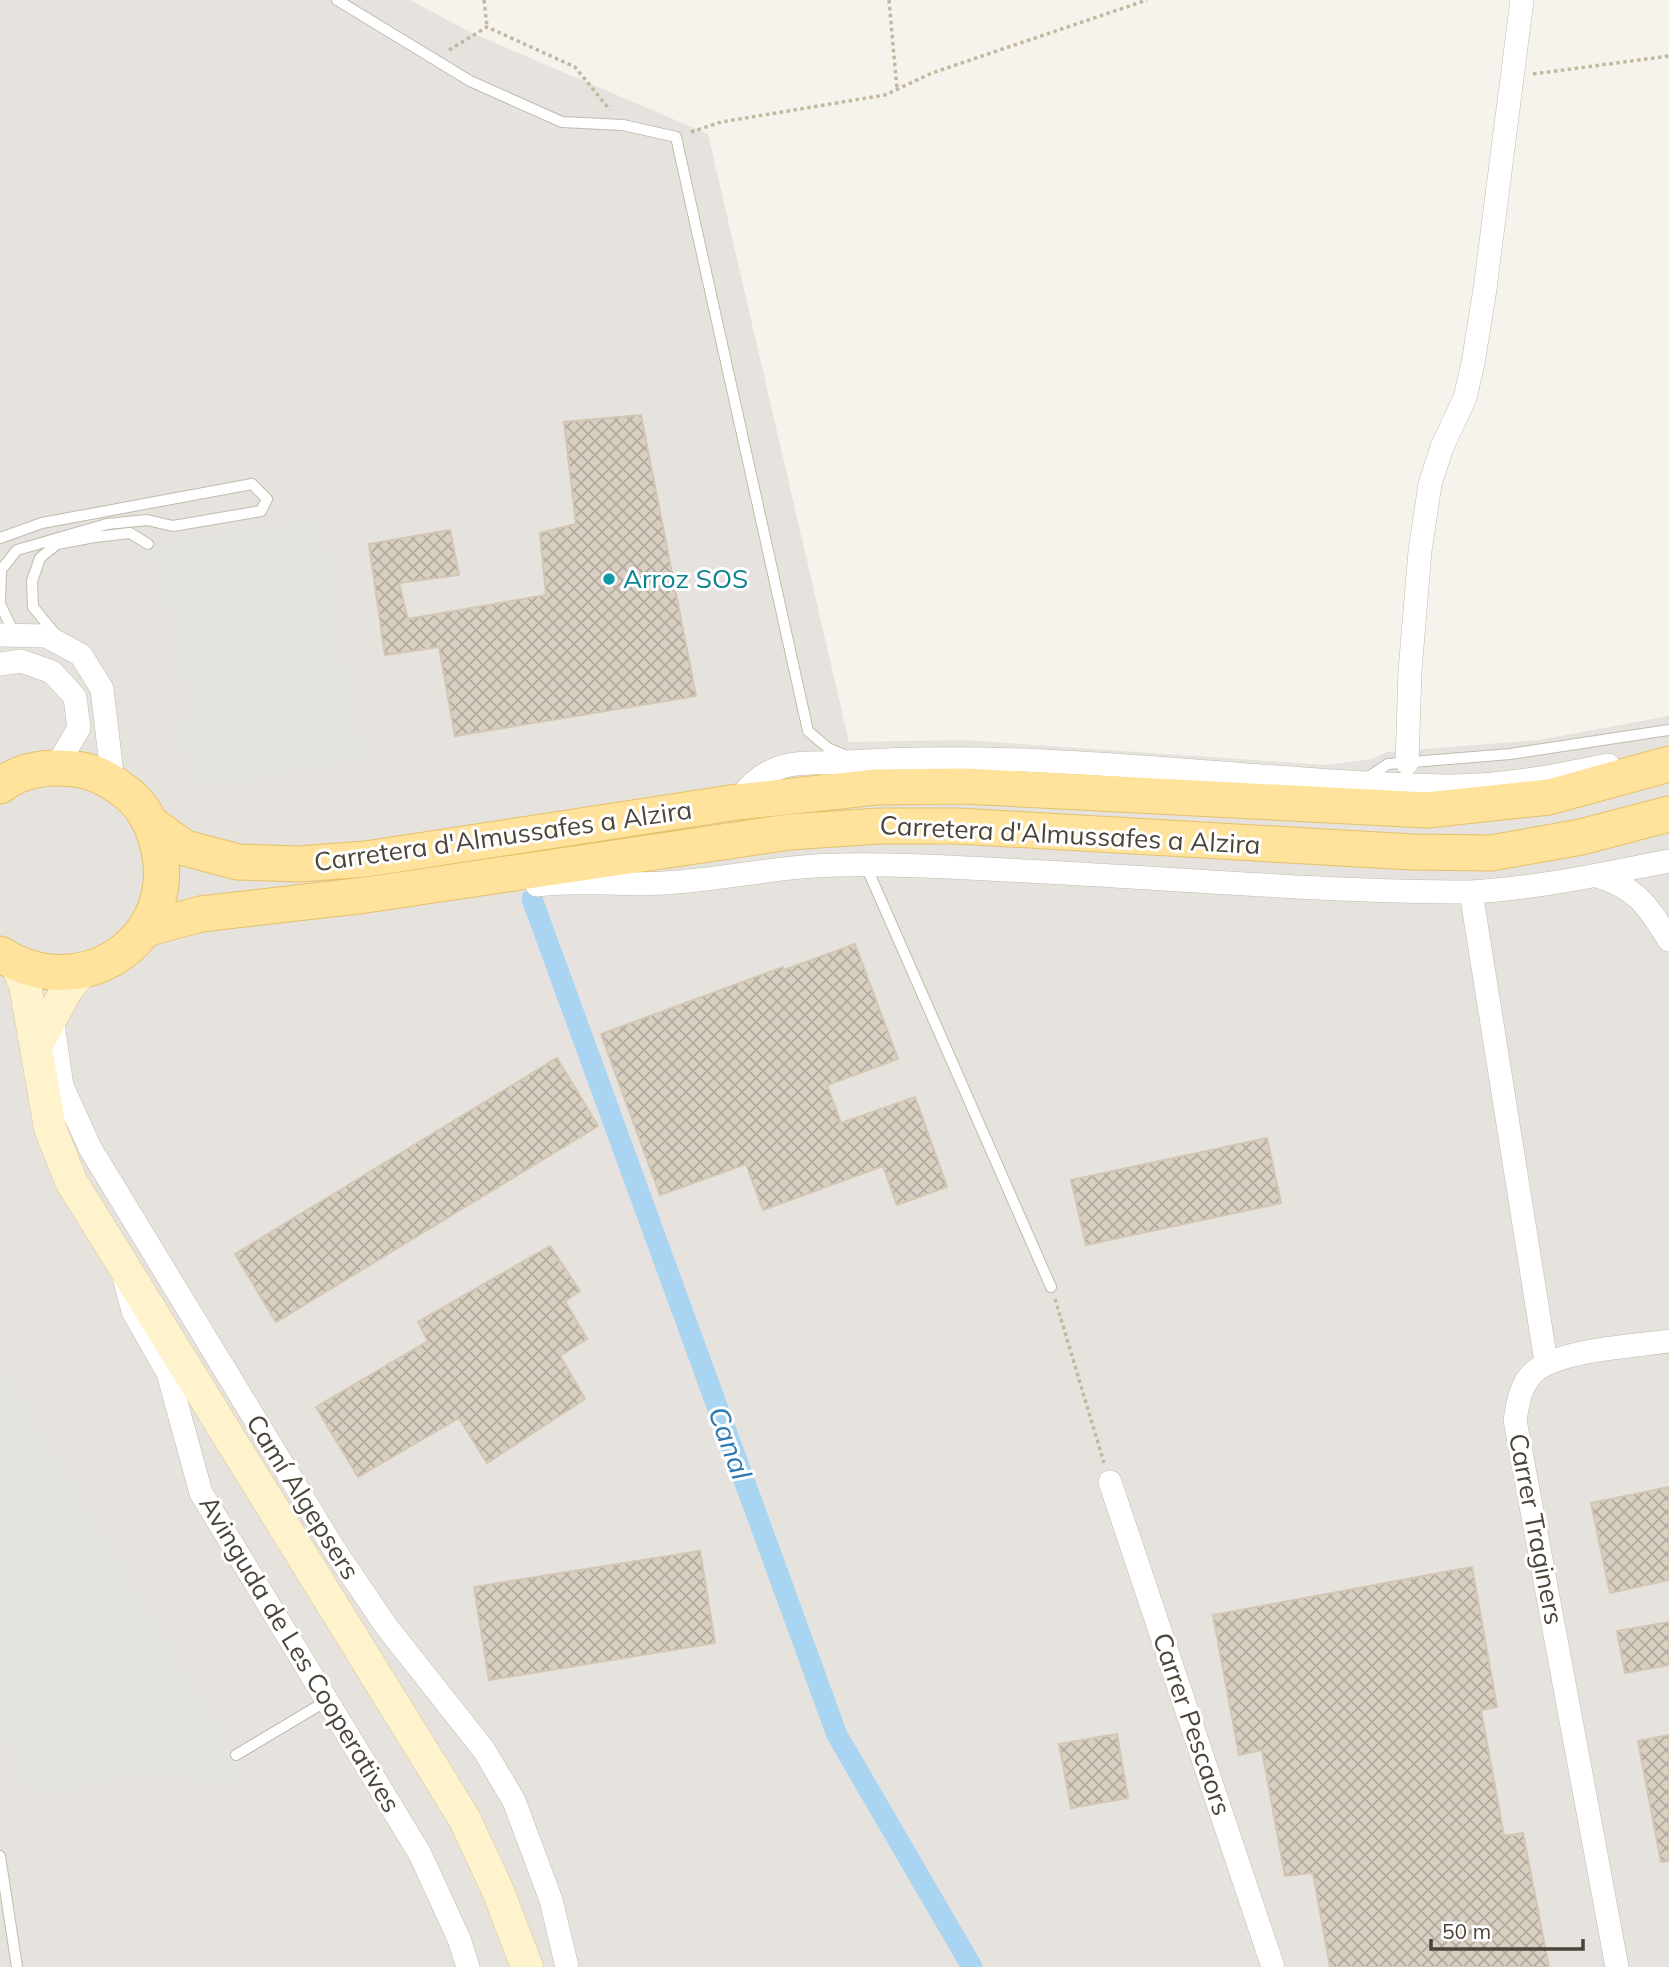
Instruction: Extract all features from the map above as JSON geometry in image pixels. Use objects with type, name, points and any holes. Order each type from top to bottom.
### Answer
[{"type":"main road","name":"Carretera d'Almussafes a Alzira","points":[[153,825],[185,848],[238,862],[299,864],[366,859],[737,802],[876,787],[964,786],[1427,810],[1549,797],[1669,764]]},
{"type":"main road","points":[[2,784],[29,771],[56,767],[85,770],[113,782],[136,801],[153,825],[162,860],[160,896],[145,929],[128,948],[106,963],[81,972],[59,974],[37,971],[8,959]]},
{"type":"main road","name":"Carretera d'Almussafes a Alzira","points":[[145,929],[201,914],[346,898],[789,832],[879,826],[958,826],[1412,852],[1491,853],[1581,837],[1669,814]]},
{"type":"main road","points":[[8,959],[25,985],[43,1098],[60,1156],[71,1181],[464,1818],[498,1891],[527,1967]]},
{"type":"main road","points":[[36,1046],[67,989],[81,972]]},
{"type":"street","points":[[1407,763],[1410,671],[1427,497],[1442,447],[1465,398],[1473,363],[1514,77],[1522,0]]},
{"type":"street","points":[[8,635],[46,636],[81,655],[102,689],[113,782]]},
{"type":"street","points":[[0,664],[21,662],[52,672],[75,696],[79,728],[56,767]]},
{"type":"street","points":[[737,802],[753,780],[778,768],[802,763],[904,758],[1019,760],[1449,786],[1501,782],[1588,769],[1669,752]]},
{"type":"street","name":"Carretera d'Almussafes a Alzira","points":[[346,898],[424,900],[547,883],[645,885],[701,881],[779,868],[844,864],[915,865],[1282,886],[1471,892],[1597,876],[1669,861]]},
{"type":"street","points":[[1597,876],[1617,882],[1636,893],[1652,912],[1669,940]]},
{"type":"street","points":[[1471,892],[1546,1362],[1573,1355],[1669,1341]]},
{"type":"street","name":"Camí Algepsers","points":[[52,1018],[62,1086],[90,1149],[334,1549],[386,1626],[484,1750],[514,1801],[551,1900],[567,1967]]},
{"type":"street","name":"Avinguda de Les Cooperatives","points":[[119,1258],[133,1311],[168,1373],[201,1493],[420,1854],[459,1939],[468,1967]]},
{"type":"street","name":"Carrer Traginers","points":[[1546,1362],[1530,1375],[1519,1396],[1515,1420],[1617,1967]]},
{"type":"street","name":"Carrer Pescaors","points":[[1110,1482],[1273,1967]]},
{"type":"lane","points":[[337,0],[470,81],[562,122],[623,125],[676,137],[808,731],[828,748],[859,761]]},
{"type":"lane","points":[[0,538],[42,523],[252,484],[267,499],[261,511],[173,526],[146,520],[107,524],[17,550],[1,570],[1,604],[8,635]]},
{"type":"lane","points":[[64,646],[33,607],[32,581],[40,558],[57,544],[95,537],[130,533],[148,544]]},
{"type":"lane","points":[[1360,782],[1388,764],[1510,754],[1669,730]]},
{"type":"lane","points":[[866,866],[1051,1287]]},
{"type":"lane","points":[[236,1755],[328,1700]]},
{"type":"lane","points":[[0,1856],[17,1967]]},
{"type":"path","points":[[484,0],[487,27]]},
{"type":"path","points":[[889,0],[897,89]]},
{"type":"path","points":[[676,137],[721,122],[885,95],[932,73],[1147,0]]},
{"type":"path","points":[[432,60],[487,27]]},
{"type":"path","points":[[487,27],[575,67],[623,125]]},
{"type":"path","points":[[1514,77],[1669,56]]},
{"type":"path","points":[[1051,1287],[1110,1482]]},
{"type":"shaded area","points":[[0,0],[410,0],[472,33],[708,134],[849,742],[963,740],[1326,765],[1372,759],[1386,752],[1539,740],[1669,716],[1669,1967],[0,1967]]},
{"type":"shaded area","points":[[328,515],[351,677],[370,760],[202,793],[158,725],[187,716],[154,578],[142,550],[160,539]]},
{"type":"shaded area","points":[[0,1353],[224,1728],[236,1755],[254,1781],[204,1787],[155,1776],[45,1796],[23,1793],[7,1772],[0,1732]]},
{"type":"building","name":"Arroz SOS","points":[[641,415],[696,696],[455,736],[439,647],[385,655],[369,544],[450,530],[459,575],[399,583],[408,619],[546,595],[540,533],[576,524],[564,422]]},
{"type":"building","points":[[855,944],[898,1059],[827,1085],[841,1123],[915,1097],[947,1187],[897,1205],[883,1166],[763,1210],[746,1164],[660,1195],[601,1034],[783,967],[784,970]]},
{"type":"building","points":[[557,1058],[598,1126],[276,1322],[235,1254]]},
{"type":"building","points":[[1267,1138],[1281,1203],[1086,1245],[1071,1180]]},
{"type":"building","points":[[550,1246],[580,1291],[565,1301],[587,1339],[560,1356],[585,1399],[487,1463],[459,1418],[358,1477],[316,1407],[428,1341],[418,1322]]},
{"type":"building","points":[[1669,1487],[1669,1580],[1610,1593],[1591,1503]]},
{"type":"building","points":[[700,1551],[715,1643],[489,1680],[474,1587]]},
{"type":"building","points":[[1472,1567],[1497,1707],[1481,1710],[1504,1836],[1523,1833],[1549,1967],[1330,1967],[1313,1873],[1285,1876],[1262,1750],[1239,1755],[1213,1615]]},
{"type":"building","points":[[1669,1622],[1669,1665],[1625,1673],[1617,1631]]},
{"type":"building","points":[[1117,1734],[1128,1798],[1071,1808],[1059,1744]]},
{"type":"building","points":[[1669,1735],[1669,1861],[1661,1862],[1638,1741]]},
{"type":"waterway","name":"Canal","points":[[532,899],[837,1735],[972,1967]]},
{"type":"place","name":"Arroz SOS","points":[[609,579]]}]
